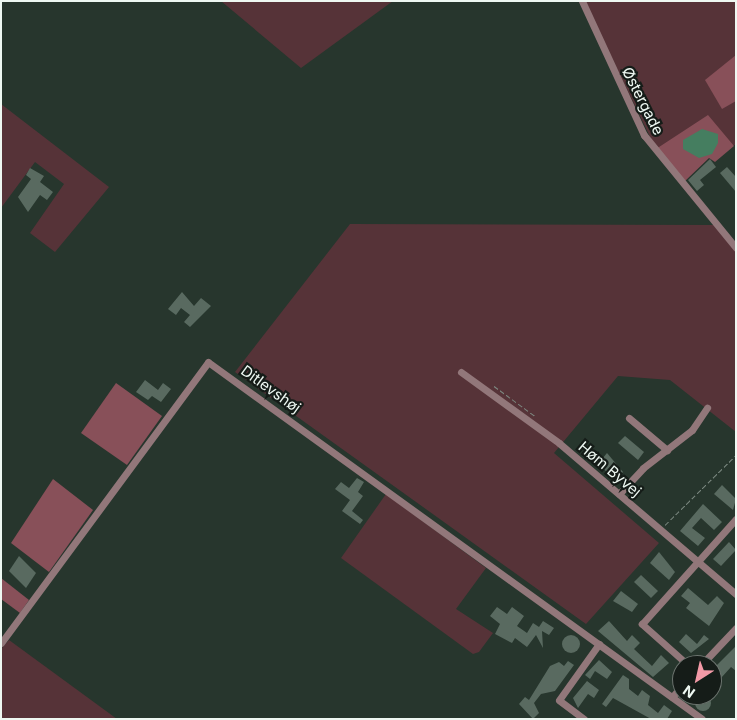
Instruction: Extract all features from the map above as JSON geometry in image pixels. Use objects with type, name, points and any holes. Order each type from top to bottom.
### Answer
[{"type":"street","name":"Østergade","points":[[582,1],[644,135],[736,248]]},
{"type":"street","name":"Ditlevshøj","points":[[1,643],[208,362],[672,697]]},
{"type":"street","name":"Høm Byvej","points":[[461,372],[526,417],[736,594]]},
{"type":"street","points":[[619,494],[692,430],[707,408]]},
{"type":"street","points":[[629,418],[667,450]]},
{"type":"street","points":[[677,655],[642,624],[736,519]]},
{"type":"street","points":[[710,655],[736,628]]},
{"type":"street","points":[[584,719],[559,700],[600,644]]},
{"type":"street","name":"Ditlevshøj","points":[[683,705],[702,719]]},
{"type":"path","points":[[665,526],[736,455]]},
{"type":"shaded area","points":[[221,1],[393,1],[301,68]]},
{"type":"shaded area","points":[[584,1],[736,1],[736,145],[656,149]]},
{"type":"shaded area","points":[[736,55],[736,101],[722,109],[705,80]]},
{"type":"shaded area","points":[[1,104],[109,187],[55,252],[30,233],[64,184],[35,162],[1,208]]},
{"type":"shaded area","points":[[708,115],[734,146],[715,162],[709,158],[684,182],[656,149]]},
{"type":"shaded area","points":[[702,129],[718,134],[718,143],[712,154],[699,158],[683,149],[683,140]]},
{"type":"shaded area","points":[[350,224],[714,225],[736,252],[736,432],[670,380],[618,376],[554,453],[659,543],[586,624],[235,372]]},
{"type":"shaded area","points":[[116,383],[162,416],[127,465],[81,433]]},
{"type":"shaded area","points":[[53,479],[93,510],[49,572],[11,543]]},
{"type":"shaded area","points":[[386,494],[486,568],[456,609],[493,633],[479,652],[473,654],[341,558]]},
{"type":"shaded area","points":[[1,578],[29,600],[20,613],[1,599]]},
{"type":"shaded area","points":[[9,640],[117,719],[1,719],[1,649]]},
{"type":"building","points":[[710,159],[716,167],[700,180],[704,185],[697,191],[688,180]]},
{"type":"building","points":[[727,167],[736,177],[736,192],[720,173]]},
{"type":"building","points":[[30,168],[44,176],[40,182],[53,192],[47,200],[40,195],[28,212],[18,197],[31,179],[26,175]]},
{"type":"building","points":[[182,292],[194,306],[201,298],[211,306],[190,327],[184,322],[190,315],[181,308],[176,315],[168,309]]},
{"type":"building","points":[[145,380],[158,390],[163,383],[171,389],[161,402],[152,396],[148,400],[136,392]]},
{"type":"building","points":[[625,436],[644,452],[638,460],[618,443]]},
{"type":"building","points":[[607,453],[623,472],[616,480],[598,464]]},
{"type":"building","points":[[357,478],[364,482],[358,492],[363,496],[352,511],[363,520],[360,524],[342,511],[350,500],[335,489],[341,482],[349,488]]},
{"type":"building","points":[[722,485],[736,499],[733,510],[714,494]]},
{"type":"building","points":[[703,504],[722,522],[714,530],[701,518],[692,528],[705,538],[698,546],[680,531]]},
{"type":"building","points":[[729,542],[736,550],[721,566],[713,559]]},
{"type":"building","points":[[659,552],[675,572],[669,580],[650,563]]},
{"type":"building","points":[[19,556],[36,573],[26,588],[9,571]]},
{"type":"building","points":[[641,575],[658,591],[651,598],[634,582]]},
{"type":"building","points":[[688,588],[708,605],[717,596],[724,603],[709,626],[686,608],[690,603],[681,596]]},
{"type":"building","points":[[621,591],[638,604],[632,612],[613,601]]},
{"type":"building","points":[[497,607],[507,614],[512,607],[524,616],[517,626],[527,633],[533,623],[539,627],[543,621],[554,628],[549,635],[542,631],[543,648],[536,635],[527,647],[515,638],[512,643],[495,634],[500,624],[490,616]]},
{"type":"building","points":[[609,621],[627,641],[632,635],[640,643],[634,649],[652,666],[661,655],[669,663],[653,677],[598,631]]},
{"type":"building","points":[[686,634],[697,644],[704,635],[709,639],[691,653],[679,642]]},
{"type":"building","points":[[571,635],[577,638],[580,644],[577,650],[571,653],[565,650],[562,644],[565,638]]},
{"type":"building","points":[[736,646],[736,671],[731,667],[722,677],[722,660]]},
{"type":"building","points":[[599,660],[612,672],[607,679],[595,671],[590,679],[585,675]]},
{"type":"building","points":[[568,661],[574,665],[555,691],[541,694],[534,703],[539,713],[533,719],[519,704],[525,697],[529,700],[550,666],[559,662],[564,666]]},
{"type":"building","points":[[623,675],[629,679],[629,689],[638,696],[642,690],[650,696],[648,705],[658,713],[664,705],[672,711],[667,719],[651,719],[613,698],[606,707],[602,704]]},
{"type":"building","points":[[587,681],[599,690],[594,698],[588,694],[578,708],[573,698]]},
{"type":"building","points":[[710,705],[709,709],[703,711],[697,709],[696,706]]}]
